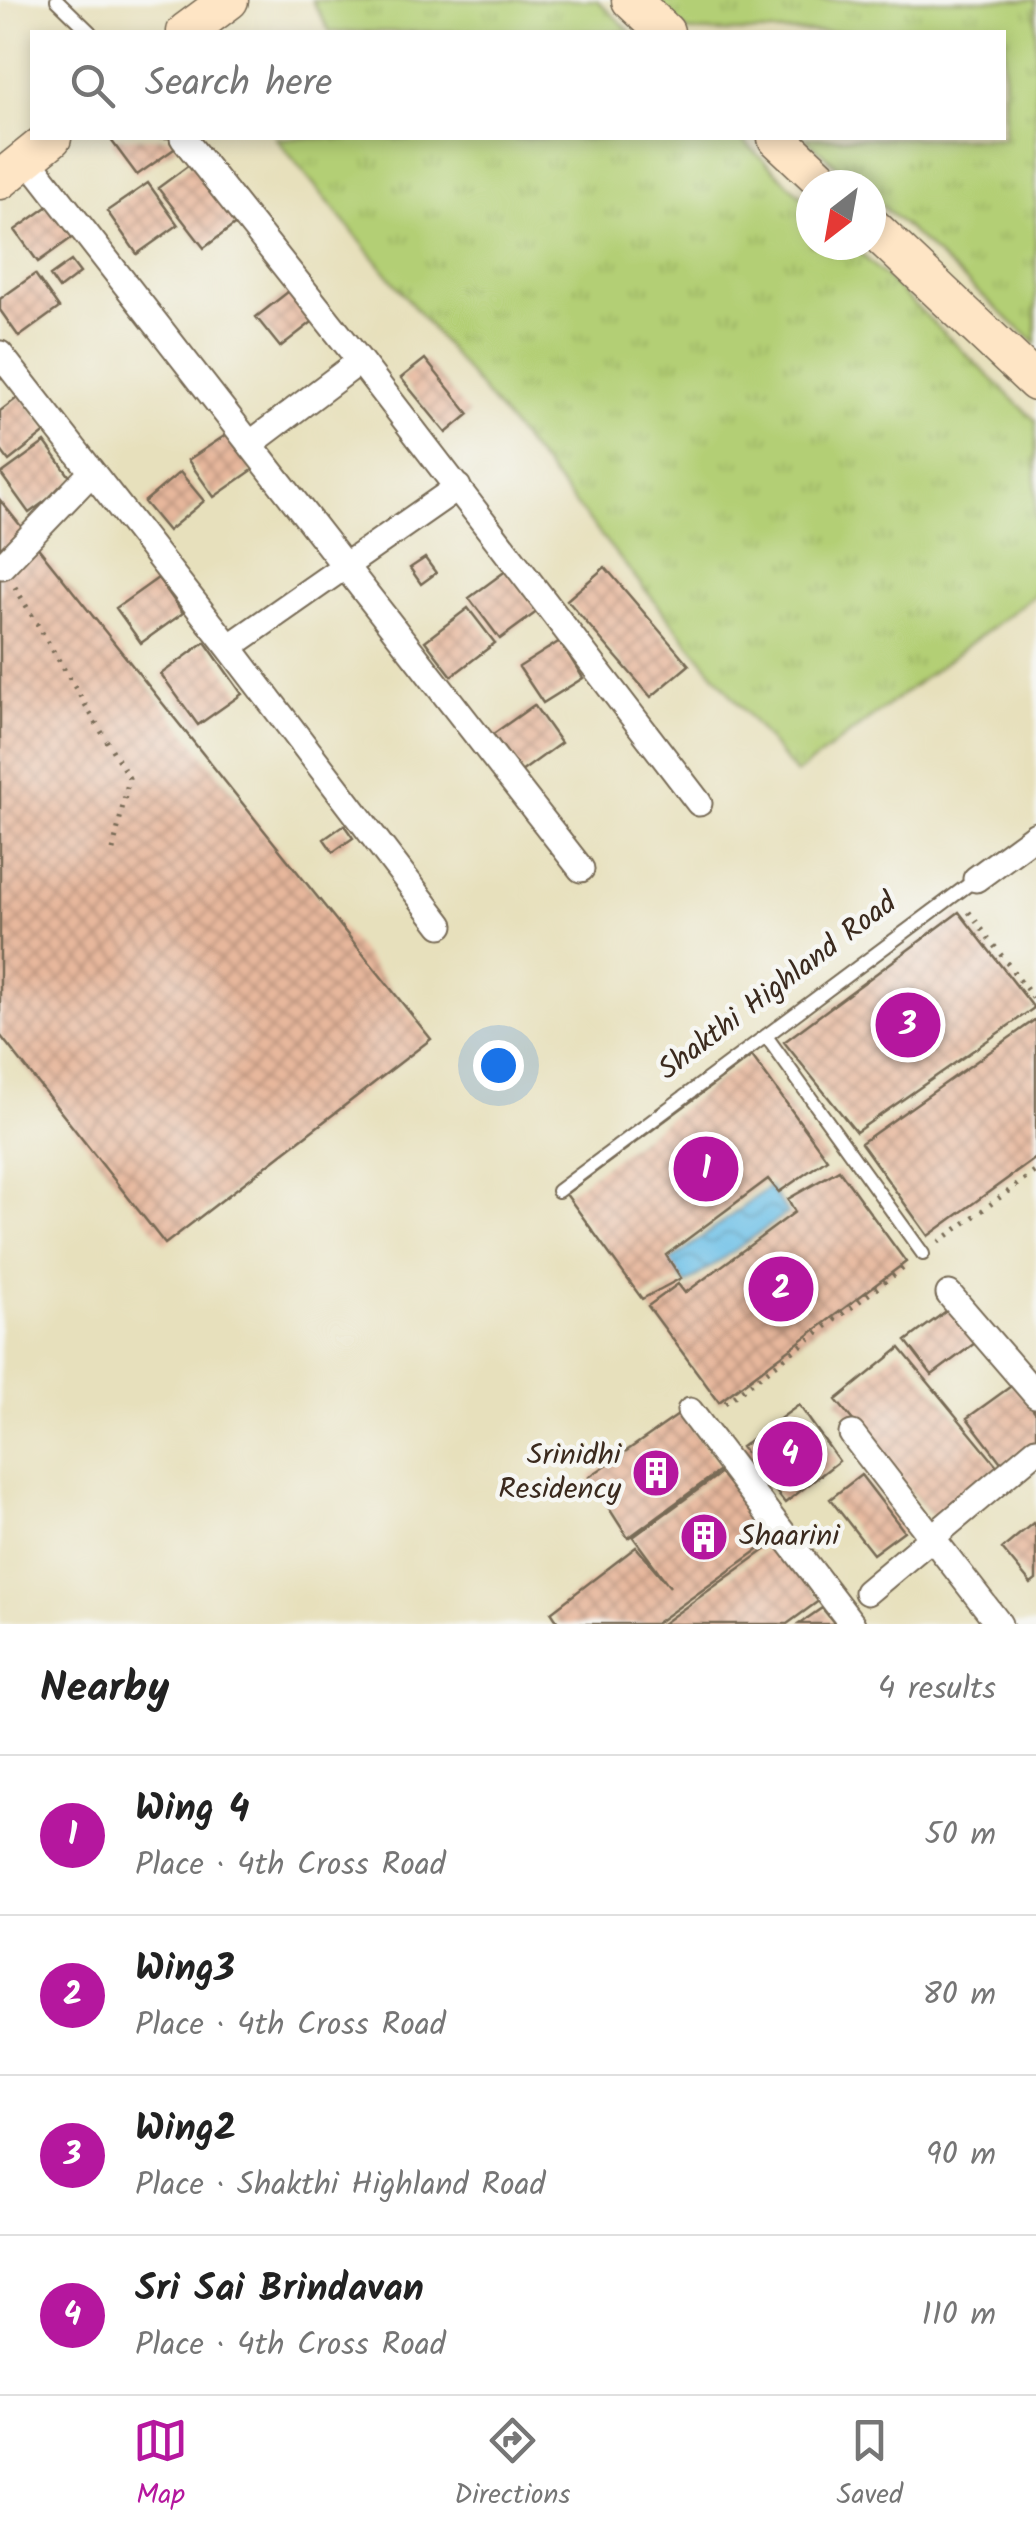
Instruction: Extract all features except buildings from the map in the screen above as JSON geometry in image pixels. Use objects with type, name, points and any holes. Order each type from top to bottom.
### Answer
[{"type":"street","points":[[189,30],[229,0]]},
{"type":"street","points":[[631,0],[663,30]]},
{"type":"street","points":[[184,140],[458,487],[699,804]]},
{"type":"street","points":[[778,140],[811,170]]},
{"type":"street","points":[[26,158],[582,869]]},
{"type":"street","points":[[886,240],[1036,382]]},
{"type":"street","points":[[0,354],[441,925]]},
{"type":"street","points":[[250,444],[360,361]]},
{"type":"street","points":[[2,566],[92,472]]},
{"type":"street","points":[[229,647],[458,487]]},
{"type":"street","name":"Shakthi Highland Road","points":[[976,879],[1036,834]]},
{"type":"street","points":[[948,1294],[1036,1395]]},
{"type":"street","points":[[690,1411],[852,1624]]},
{"type":"street","points":[[852,1434],[998,1624]]},
{"type":"street","points":[[866,1592],[1036,1450]]},
{"type":"lane","points":[[57,0],[88,30]]},
{"type":"lane","name":"Shakthi Highland Road","points":[[558,1191],[976,879]]},
{"type":"lane","points":[[766,1036],[923,1254]]},
{"type":"path","points":[[2,566],[129,778],[112,856]]},
{"type":"path","points":[[965,906],[1036,1002]]},
{"type":"path","points":[[725,1403],[1036,1171]]},
{"type":"green space","points":[[312,0],[597,0],[629,30],[329,30]]},
{"type":"green space","points":[[652,0],[1036,0],[1036,344],[886,209],[886,170],[841,170],[807,140],[1006,140],[1006,30],[686,30]]},
{"type":"green space","points":[[278,140],[742,140],[796,191],[796,260],[868,260],[1036,421],[1036,594],[796,774]]},
{"type":"water","points":[[769,1187],[788,1213],[686,1284],[669,1262]]},
{"type":"place","name":"Wing2","points":[[908,1025]]},
{"type":"place","name":"Wing 4","points":[[706,1169]]},
{"type":"place","name":"Wing3","points":[[781,1289]]},
{"type":"place","name":"Sri Sai Brindavan","points":[[790,1454]]},
{"type":"place","name":"Srinidhi Residency","points":[[656,1473]]},
{"type":"place","name":"Shaarini","points":[[704,1537]]}]
